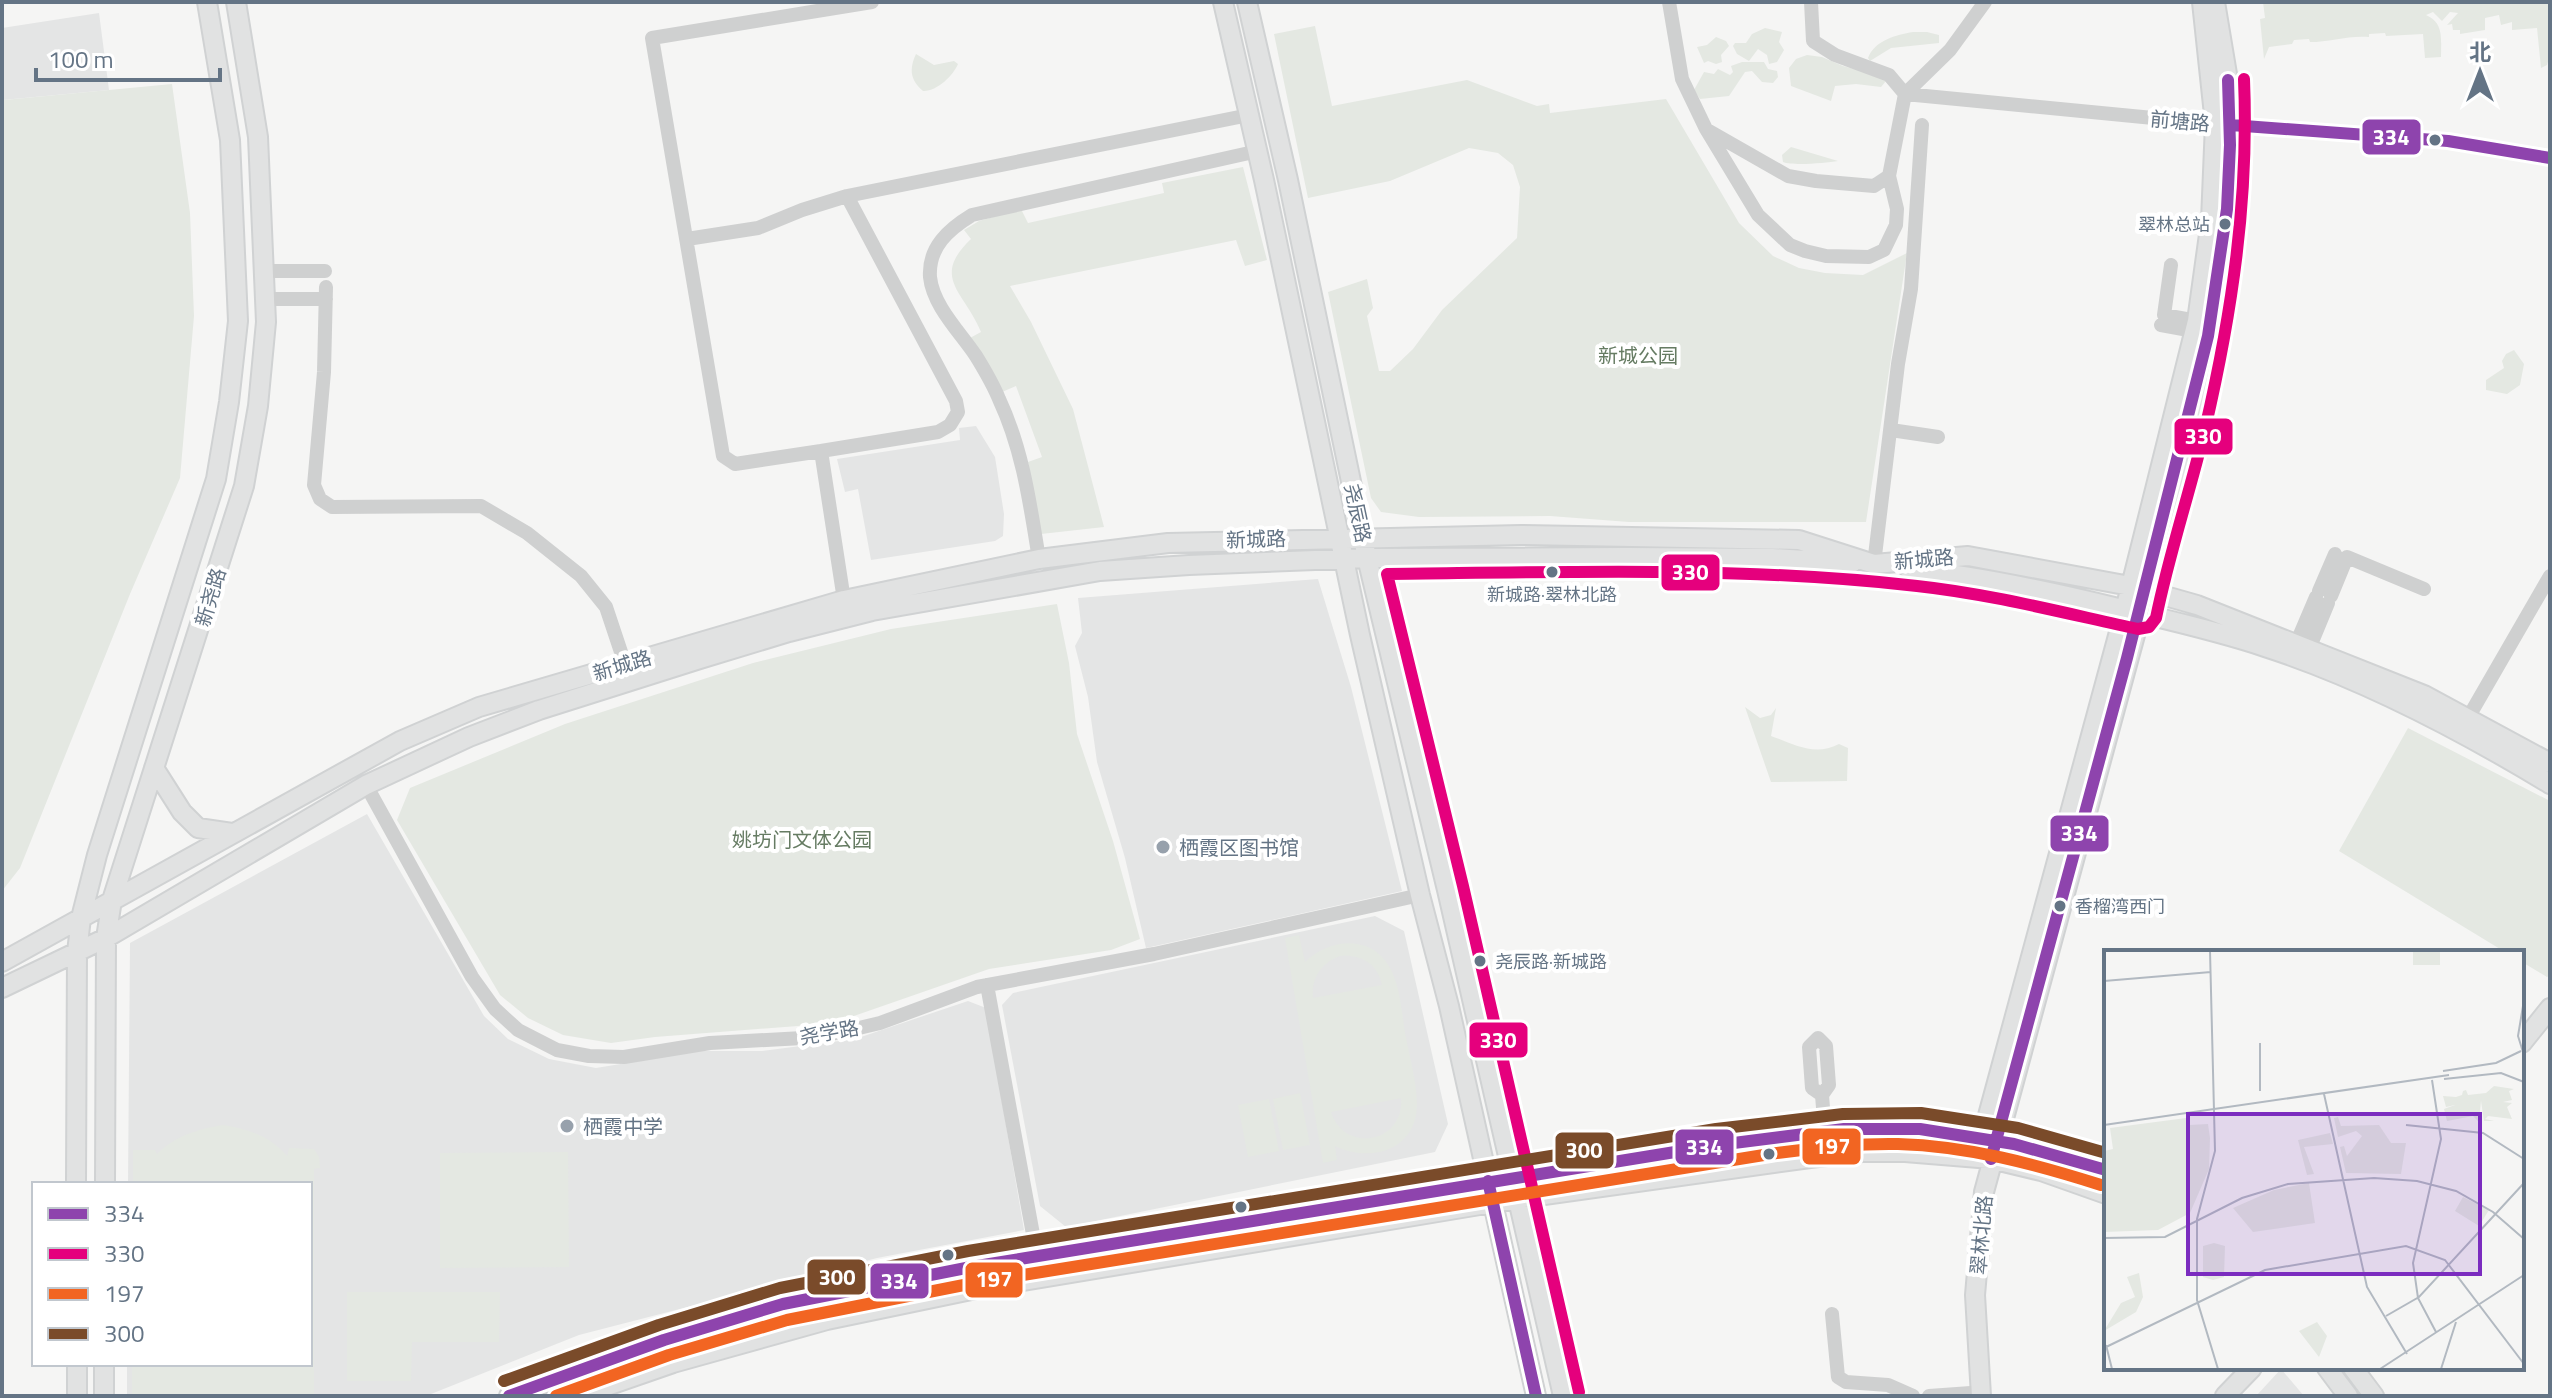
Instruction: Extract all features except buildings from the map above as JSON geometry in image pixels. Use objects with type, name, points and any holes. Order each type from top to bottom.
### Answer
[{"type":"main road","name":"新尧路","points":[[76,1182],[77,952],[81,918],[97,855],[216,479],[238,321],[230,140],[207,2]]},
{"type":"main road","name":"新尧路","points":[[105,1182],[106,938],[112,900],[244,486],[258,406],[266,322],[258,137],[236,2]]},
{"type":"main road","name":"尧辰路","points":[[1223,2],[1420,895],[1449,1006],[1536,1396]]},
{"type":"main road","name":"尧辰路","points":[[1247,2],[1292,194],[1367,558],[1563,1396]]},
{"type":"main road","name":"翠林北路","points":[[2137,588],[2176,476],[2212,325],[2228,213],[2223,125],[2202,2]]},
{"type":"main road","name":"翠林北路","points":[[1975,1395],[1965,1299],[1968,1232],[1989,1138],[2133,612],[2195,326],[2228,80],[2215,2]]},
{"type":"main road","name":"新城路","points":[[2,962],[400,741],[479,707],[844,600],[1039,559],[1168,543],[1521,535],[1799,540],[1874,564],[1968,556],[2137,588],[2197,605],[2424,695],[2550,763]]},
{"type":"main road","name":"新城路","points":[[2,988],[106,938],[366,785],[469,737],[539,710],[789,632],[872,611],[1100,571],[1367,558],[1772,558],[1921,570],[2000,582],[2264,646],[2343,676],[2421,713],[2550,784]]},
{"type":"main road","points":[[154,768],[182,812],[198,828],[232,833]]},
{"type":"main road","points":[[2524,1040],[2550,1008]]},
{"type":"main road","points":[[509,1396],[664,1340],[783,1304],[1037,1256],[1718,1145],[1825,1133],[1919,1129],[1989,1138],[2050,1151],[2104,1169]]},
{"type":"main road","points":[[584,1395],[673,1363],[827,1320],[981,1288],[1516,1199],[1862,1152],[1905,1152],[1984,1159],[2041,1171],[2104,1193]]},
{"type":"main road","points":[[77,1366],[77,1396]]},
{"type":"main road","points":[[104,1366],[104,1396]]},
{"type":"main road","points":[[2225,1396],[2250,1370]]},
{"type":"main road","points":[[2328,1370],[2348,1396]]},
{"type":"main road","points":[[2354,1370],[2374,1396]]},
{"type":"street","points":[[847,196],[956,401],[958,412],[950,425],[938,432],[735,464],[723,456],[652,38],[872,2]]},
{"type":"street","points":[[1669,2],[1682,79],[1706,129],[1758,215],[1790,245],[1805,251],[1826,256],[1869,257],[1884,250],[1896,225],[1897,209],[1889,176],[1905,94],[1950,50],[1985,2]]},
{"type":"street","points":[[1811,2],[1813,41],[1835,55],[1889,75],[1905,94]]},
{"type":"street","name":"前塘路","points":[[1905,94],[2223,125],[2448,141],[2550,158]]},
{"type":"street","points":[[687,239],[758,228],[847,196],[1249,115]]},
{"type":"street","points":[[1874,564],[1898,364],[1914,266],[1922,125]]},
{"type":"street","points":[[1706,129],[1788,176],[1874,186],[1889,176]]},
{"type":"street","points":[[1039,559],[1018,444],[999,397],[977,357],[932,293],[930,273],[934,252],[949,229],[972,215],[1258,151]]},
{"type":"street","points":[[2171,265],[2164,315],[2195,326]]},
{"type":"street","points":[[264,271],[326,286]]},
{"type":"street","points":[[265,299],[326,286]]},
{"type":"street","points":[[326,286],[324,372],[314,485],[320,499],[332,507],[481,506],[527,533],[581,576],[606,607],[625,664]]},
{"type":"street","points":[[2161,325],[2195,326]]},
{"type":"street","points":[[1891,430],[1938,437]]},
{"type":"street","points":[[821,451],[844,600]]},
{"type":"street","points":[[2302,646],[2323,597],[2335,554]]},
{"type":"street","points":[[2323,597],[2347,557],[2424,589]]},
{"type":"street","points":[[2468,718],[2550,576]]},
{"type":"street","name":"尧学路","points":[[366,785],[452,942],[487,998],[518,1030],[557,1050],[589,1056],[624,1057],[710,1043],[803,1038],[880,1023],[968,989],[1154,954],[1420,895]]},
{"type":"street","points":[[987,985],[1037,1256]]},
{"type":"street","points":[[1822,1095],[1825,1133]]},
{"type":"street","points":[[1832,1314],[1838,1377],[1846,1382],[1888,1385],[1913,1396]]},
{"type":"street","points":[[1929,1396],[1975,1395]]},
{"type":"shaded area","points":[[99,13],[109,90],[3,100],[2,28]]},
{"type":"shaded area","points":[[976,426],[995,457],[1004,514],[1003,536],[995,541],[871,560],[858,489],[845,492],[837,459],[960,440],[959,428]]},
{"type":"shaded area","points":[[1318,579],[1351,687],[1402,891],[1146,948],[1125,858],[1097,762],[1088,697],[1075,646],[1082,633],[1078,598]]},
{"type":"shaded area","name":"栖霞中学","points":[[367,814],[484,1016],[508,1039],[549,1059],[596,1068],[700,1051],[762,1051],[855,1039],[968,1001],[986,1008],[1024,1230],[877,1258],[579,1335],[426,1396],[127,1396],[127,1366],[312,1366],[312,1182],[128,1182],[130,943]]},
{"type":"shaded area","points":[[1375,916],[1404,931],[1448,1124],[1435,1152],[1066,1227],[1040,1206],[1002,1005],[1013,993]]},
{"type":"shaded area","points":[[2282,1370],[2304,1396],[2256,1396]]},
{"type":"green space","points":[[2263,2],[2550,2],[2550,55],[2547,65],[2541,68],[2537,28],[2512,30],[2512,22],[2501,25],[2499,15],[2485,18],[2485,30],[2460,34],[2460,30],[2453,30],[2452,24],[2447,25],[2458,13],[2450,12],[2442,21],[2433,12],[2426,15],[2439,27],[2441,57],[2425,58],[2423,34],[2386,36],[2385,33],[2317,42],[2294,40],[2292,44],[2269,47],[2264,59],[2260,19],[2265,18]]},
{"type":"green space","name":"新城公园","points":[[1315,26],[1332,106],[1467,80],[1537,106],[1549,104],[1550,113],[1666,99],[1739,223],[1773,256],[1799,268],[1863,275],[1907,253],[1866,522],[1629,522],[1550,516],[1419,517],[1381,512],[1371,498],[1328,292],[1367,279],[1373,308],[1367,316],[1379,371],[1390,371],[1413,349],[1442,310],[1517,238],[1520,187],[1513,165],[1498,153],[1469,148],[1390,181],[1308,198],[1274,34]]},
{"type":"green space","points":[[1765,28],[1782,32],[1779,42],[1784,50],[1777,62],[1769,64],[1767,55],[1758,49],[1749,61],[1737,54],[1733,46],[1735,43],[1746,43],[1752,34]]},
{"type":"green space","points":[[1913,32],[1939,35],[1939,43],[1891,48],[1870,61],[1868,58],[1881,43]]},
{"type":"green space","points":[[1716,37],[1726,41],[1729,46],[1721,55],[1722,62],[1704,63],[1697,47],[1707,45]]},
{"type":"green space","points":[[916,54],[934,65],[954,61],[958,64],[944,82],[923,91],[912,74]]},
{"type":"green space","points":[[1807,55],[1885,77],[1886,81],[1881,87],[1856,84],[1835,86],[1831,101],[1791,86],[1789,68],[1796,59]]},
{"type":"green space","points":[[1742,62],[1764,62],[1768,69],[1777,71],[1778,77],[1773,83],[1762,82],[1752,71],[1745,72],[1729,96],[1700,99],[1694,90],[1704,72],[1714,74],[1718,69],[1730,75],[1733,72],[1731,66]]},
{"type":"green space","points":[[172,84],[190,213],[194,316],[180,478],[20,868],[2,891],[2,92],[4,100]]},
{"type":"green space","points":[[1791,147],[1838,161],[1783,162],[1782,155]]},
{"type":"green space","points":[[1243,167],[1267,260],[1245,266],[1236,240],[1010,286],[1073,409],[1104,527],[1041,534],[1028,462],[1042,457],[1016,386],[1002,392],[970,338],[981,332],[952,275],[953,264],[971,239],[964,230],[979,221],[1021,209],[1028,223],[1164,193],[1162,183]]},
{"type":"green space","points":[[2514,350],[2524,364],[2520,385],[2507,394],[2486,390],[2486,380],[2504,368],[2502,361],[2506,354]]},
{"type":"green space","name":"姚坊门文体公园","points":[[1057,604],[1069,663],[1077,734],[1113,841],[1140,939],[1111,950],[989,969],[851,1017],[798,1026],[611,1043],[563,1035],[528,1018],[500,995],[397,820],[410,788],[565,724],[753,663],[891,629]]},
{"type":"green space","points":[[1745,707],[1760,718],[1771,715],[1776,708],[1771,736],[1813,749],[1839,744],[1848,748],[1847,781],[1771,782]]},
{"type":"green space","points":[[2408,728],[2550,801],[2550,975],[2547,977],[2524,963],[2524,950],[2502,950],[2339,851]]},
{"type":"green space","points":[[1299,935],[1305,962],[1327,948],[1352,943],[1375,951],[1392,972],[1415,1080],[1417,1105],[1415,1121],[1409,1133],[1389,1149],[1362,1153],[1335,1146],[1337,1160],[1323,1163],[1285,938]],"holes":[[[1340,956],[1367,962],[1377,971],[1382,985],[1313,998],[1319,972]],[[1401,1098],[1400,1113],[1394,1125],[1372,1138],[1348,1134],[1338,1125],[1331,1112]]]},
{"type":"green space","points":[[1300,1093],[1310,1145],[1283,1150],[1273,1099]]},
{"type":"green space","points":[[1269,1099],[1279,1151],[1248,1157],[1238,1105]]},
{"type":"green space","points":[[223,1125],[241,1129],[258,1134],[287,1156],[289,1148],[314,1149],[319,1157],[320,1168],[314,1169],[314,1396],[132,1396],[132,1366],[312,1366],[312,1182],[133,1182],[133,1150],[155,1150],[157,1154],[171,1142]]},
{"type":"green space","points":[[568,1152],[569,1267],[440,1268],[440,1153]]},
{"type":"green space","points":[[347,1292],[500,1292],[499,1342],[412,1342],[411,1381],[347,1381]]},
{"type":"transit line","name":"330","points":[[1579,1392],[1463,886],[1387,574],[1652,572],[1785,575],[1917,586],[2028,604],[2138,629],[2149,627],[2156,618],[2199,453],[2231,299],[2244,168],[2244,79]]},
{"type":"transit line","name":"334","points":[[1991,1159],[2127,658],[2208,336],[2227,209],[2230,145],[2228,80]]},
{"type":"transit line","name":"334","points":[[2231,125],[2448,141],[2550,158]]},
{"type":"transit line","name":"300","points":[[504,1381],[659,1325],[780,1288],[968,1251],[1716,1129],[1843,1114],[1921,1113],[2018,1128],[2104,1152]]},
{"type":"transit line","name":"334","points":[[509,1396],[664,1340],[783,1304],[971,1267],[1718,1145],[1844,1129],[1920,1129],[2014,1144],[2104,1169]]},
{"type":"transit line","name":"197","points":[[556,1396],[669,1355],[787,1320],[974,1283],[1770,1154],[1850,1145],[1924,1145],[2001,1157],[2101,1185]]},
{"type":"transit line","name":"334","points":[[1488,1181],[1536,1396]]},
{"type":"place","name":"翠林总站","points":[[2225,224]]},
{"type":"place","name":"新城路·翠林北路","points":[[1552,572]]},
{"type":"place","name":"栖霞区图书馆","points":[[1163,847]]},
{"type":"place","name":"香榴湾西门","points":[[2060,906]]},
{"type":"place","name":"尧辰路·新城路","points":[[1480,961]]},
{"type":"place","name":"栖霞中学","points":[[567,1126]]}]
